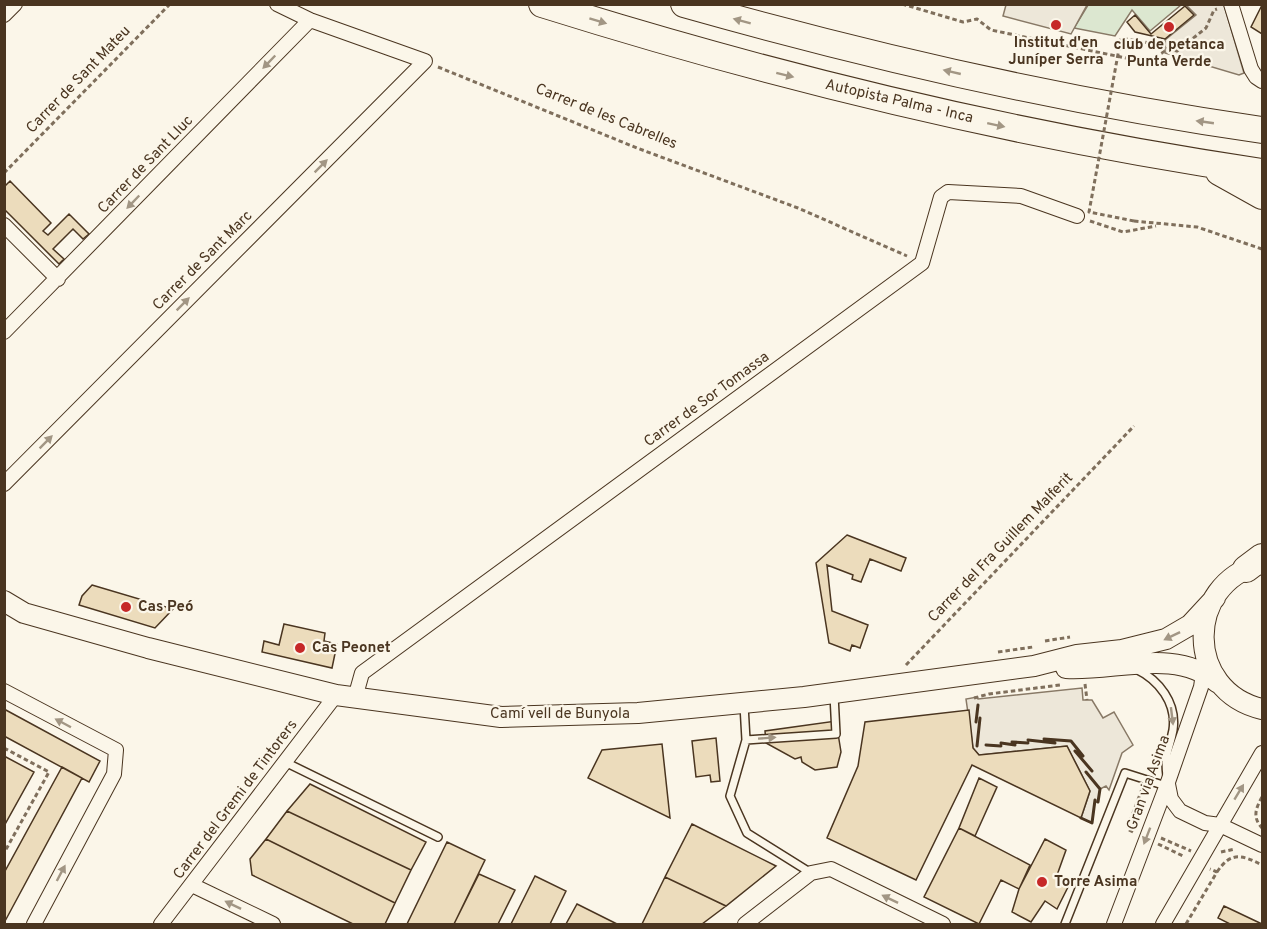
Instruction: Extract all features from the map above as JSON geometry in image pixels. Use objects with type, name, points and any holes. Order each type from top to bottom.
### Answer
[{"type":"highway","name":"Autopista Palma - Inca","points":[[542,4],[766,70],[874,97],[1085,143],[1263,172]]},
{"type":"highway","points":[[684,4],[830,44],[1044,93],[1193,120],[1263,130]]},
{"type":"highway","points":[[1203,163],[1263,196]]},
{"type":"main road","points":[[1034,666],[1077,655],[1122,650],[1166,639],[1190,625],[1229,581],[1257,563]]},
{"type":"main road","points":[[1215,597],[1203,627],[1204,650],[1209,667],[1223,687]]},
{"type":"main road","points":[[4,601],[24,613]]},
{"type":"main road","name":"Camí vell de Bunyola","points":[[24,613],[170,653],[345,696],[501,717],[638,713],[744,703],[1034,666]]},
{"type":"main road","points":[[4,618],[24,613]]},
{"type":"main road","points":[[1034,666],[1079,669],[1167,664],[1203,673],[1242,702],[1263,709]]},
{"type":"street","points":[[4,15],[15,4]]},
{"type":"street","points":[[277,4],[310,20],[425,61]]},
{"type":"street","points":[[1231,4],[1251,69],[1256,77],[1263,81]]},
{"type":"street","name":"Carrer de Sant Lluc","points":[[4,332],[310,20]]},
{"type":"street","name":"Carrer de Sant Marc","points":[[4,484],[425,61]]},
{"type":"street","points":[[922,263],[941,197],[948,192],[1022,196],[1077,216]]},
{"type":"street","points":[[4,225],[58,279]]},
{"type":"street","name":"Carrer de Sor Tomassa","points":[[345,696],[362,673],[922,263]]},
{"type":"street","name":"Gran via Asima","points":[[1114,924],[1201,687],[1204,650]]},
{"type":"street","points":[[4,691],[116,750],[114,774],[34,924]]},
{"type":"street","name":"Carrer del Gremi de Tintorers","points":[[161,924],[285,762],[345,696]]},
{"type":"street","points":[[1162,924],[1261,757]]},
{"type":"street","points":[[1167,784],[1171,799],[1180,811],[1204,823],[1220,825],[1263,845]]},
{"type":"street","points":[[745,924],[811,873],[831,869],[943,924]]},
{"type":"street","points":[[192,885],[273,924]]},
{"type":"lane","points":[[1065,924],[1125,773],[1167,784],[1165,755],[1173,724],[1170,705],[1163,690],[1153,680],[1140,671],[1119,665]]},
{"type":"lane","points":[[746,740],[836,734],[834,693]]},
{"type":"lane","points":[[744,703],[746,740],[730,796],[747,833],[811,873]]},
{"type":"lane","points":[[285,762],[438,837]]},
{"type":"path","name":"Carrer de Sant Mateu","points":[[4,173],[170,4]]},
{"type":"path","points":[[902,4],[963,21],[977,19],[991,30],[1107,55],[1146,59],[1158,56],[1167,48]]},
{"type":"path","points":[[1214,9],[1206,28],[1177,51],[1161,45],[1121,38],[1089,212],[1161,225],[1197,227],[1263,249]]},
{"type":"path","name":"Carrer de les Cabrelles","points":[[425,61],[637,148],[798,208],[922,263]]},
{"type":"path","points":[[1077,216],[1123,232],[1161,225]]},
{"type":"path","name":"Carrer del Fra Guillem Malferit","points":[[886,686],[1134,426]]},
{"type":"path","points":[[1074,683],[1085,682],[1087,700]]},
{"type":"path","points":[[974,698],[989,694],[1064,685]]},
{"type":"path","points":[[4,748],[48,772],[4,853]]},
{"type":"path","points":[[1263,797],[1255,814],[1263,828]]},
{"type":"path","points":[[1217,872],[1225,862],[1239,856],[1263,865]]},
{"type":"green space","points":[[1088,5],[1181,5],[1150,31],[1132,10],[1115,36],[1074,28]]},
{"type":"shaded area","name":"Institut d'en Juníper Serra","points":[[1006,4],[1087,5],[1071,34],[1003,16]]},
{"type":"shaded area","points":[[1186,5],[1224,5],[1244,73],[1239,75],[1165,53],[1165,40],[1196,15]]},
{"type":"shaded area","points":[[1082,688],[1083,700],[1092,700],[1103,718],[1114,712],[1133,745],[1122,753],[1109,790],[1106,786],[1100,789],[1098,802],[1095,801],[1092,823],[1081,818],[1090,791],[1067,746],[979,755],[973,748],[966,699]]},
{"type":"building","points":[[1262,5],[1262,34],[1251,27]]},
{"type":"building","name":"club de petanca Punta Verde","points":[[1185,6],[1194,15],[1165,39],[1135,32],[1127,22],[1135,15],[1151,34]]},
{"type":"building","points":[[10,181],[51,223],[43,231],[48,235],[69,214],[89,234],[83,239],[73,229],[53,249],[64,259],[59,264],[4,209],[4,187]]},
{"type":"building","points":[[847,535],[906,558],[901,571],[870,559],[861,582],[852,579],[853,575],[827,565],[832,611],[868,625],[860,648],[852,645],[850,651],[829,643],[816,563]]},
{"type":"building","name":"Cas Peó","points":[[92,585],[173,609],[155,628],[79,605],[82,596]]},
{"type":"building","name":"Cas Peonet","points":[[284,624],[325,633],[324,641],[337,644],[332,668],[262,652],[264,641],[279,645]]},
{"type":"building","points":[[4,709],[100,761],[89,782],[4,736]]},
{"type":"building","points":[[969,710],[973,748],[979,755],[1067,746],[1090,791],[1081,818],[972,765],[916,880],[827,838],[858,766],[865,722]]},
{"type":"building","points":[[836,721],[841,752],[837,767],[815,770],[802,762],[801,757],[795,759],[766,743],[765,731]]},
{"type":"building","points":[[716,738],[720,781],[711,782],[710,775],[696,777],[692,741]]},
{"type":"building","points":[[662,744],[670,818],[588,778],[602,750]]},
{"type":"building","points":[[4,756],[34,772],[4,826]]},
{"type":"building","points":[[62,767],[82,778],[4,923],[4,873]]},
{"type":"building","points":[[979,778],[997,787],[975,836],[959,828]]},
{"type":"building","points":[[310,784],[426,842],[411,870],[287,811]]},
{"type":"building","points":[[287,811],[411,870],[395,903],[266,839]]},
{"type":"building","points":[[692,824],[776,866],[726,906],[665,877]]},
{"type":"building","points":[[959,828],[1030,865],[1019,889],[1001,880],[979,924],[924,897]]},
{"type":"building","points":[[266,839],[395,903],[385,924],[353,924],[252,875],[250,859]]},
{"type":"building","name":"Torre Asima","points":[[1045,839],[1066,850],[1056,878],[1069,885],[1057,909],[1045,901],[1031,922],[1012,912],[1019,889]]},
{"type":"building","points":[[447,842],[485,860],[454,924],[407,924]]},
{"type":"building","points":[[479,874],[515,890],[498,924],[454,924]]},
{"type":"building","points":[[535,876],[566,891],[550,924],[511,924]]},
{"type":"building","points":[[665,877],[726,906],[702,924],[642,924]]},
{"type":"building","points":[[577,904],[617,924],[566,924]]},
{"type":"building","points":[[1224,906],[1262,924],[1230,924],[1218,918]]},
{"type":"wall","points":[[976,722],[978,705]]},
{"type":"wall","points":[[977,746],[980,718]]},
{"type":"wall","points":[[1044,739],[1071,741],[1083,756]]},
{"type":"wall","points":[[1028,740],[1055,743]]},
{"type":"wall","points":[[1012,742],[1028,743]]},
{"type":"wall","points":[[1001,743],[1015,745]]},
{"type":"wall","points":[[986,745],[1001,746]]},
{"type":"wall","points":[[1075,751],[1092,771]]},
{"type":"wall","points":[[1086,772],[1100,789],[1098,802]]},
{"type":"wall","points":[[1081,818],[1092,823],[1095,800]]},
{"type":"place","name":"Institut d'en Juníper Serra","points":[[1056,25]]},
{"type":"place","name":"club de petanca Punta Verde","points":[[1169,27]]},
{"type":"place","name":"Cas Peó","points":[[126,607]]},
{"type":"place","name":"Cas Peonet","points":[[300,648]]},
{"type":"place","name":"Torre Asima","points":[[1042,882]]}]
